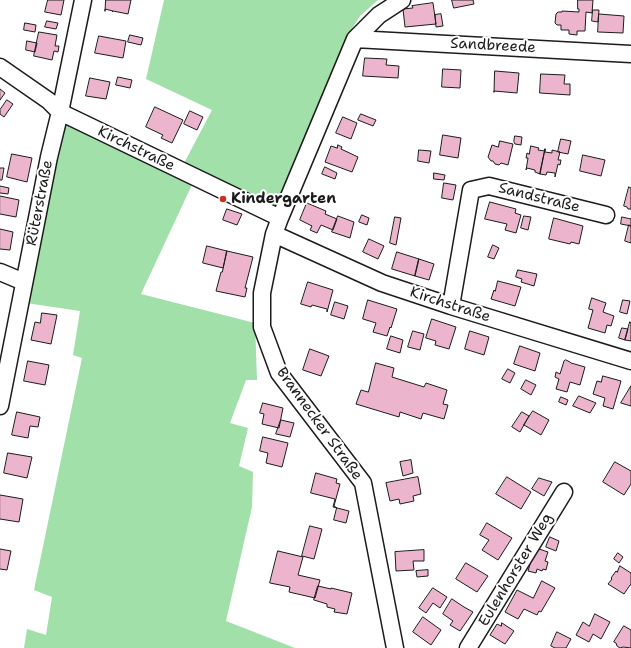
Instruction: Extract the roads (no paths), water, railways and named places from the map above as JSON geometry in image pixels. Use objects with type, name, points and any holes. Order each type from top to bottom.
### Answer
[{"type":"street","name":"Rüterstraße","points":[[0,406],[49,157],[60,112],[83,0]]},
{"type":"street","name":"Brannecker Straße","points":[[395,648],[363,483],[279,373],[262,327],[262,293],[274,234],[355,39],[379,15],[402,0]]},
{"type":"street","name":"Sandbreede","points":[[355,39],[631,54]]},
{"type":"street","name":"Kirchstraße","points":[[0,67],[49,101],[60,112],[280,218]]},
{"type":"street","name":"Sandstraße","points":[[451,306],[471,190],[489,186],[606,215]]},
{"type":"street","name":"Kirchstraße","points":[[274,234],[382,283],[451,306],[631,361]]},
{"type":"street","points":[[0,272],[24,282]]},
{"type":"street","name":"Eulenhorster Weg","points":[[468,648],[564,492]]},
{"type":"place","name":"Kindergarten","points":[[223,199]]}]
